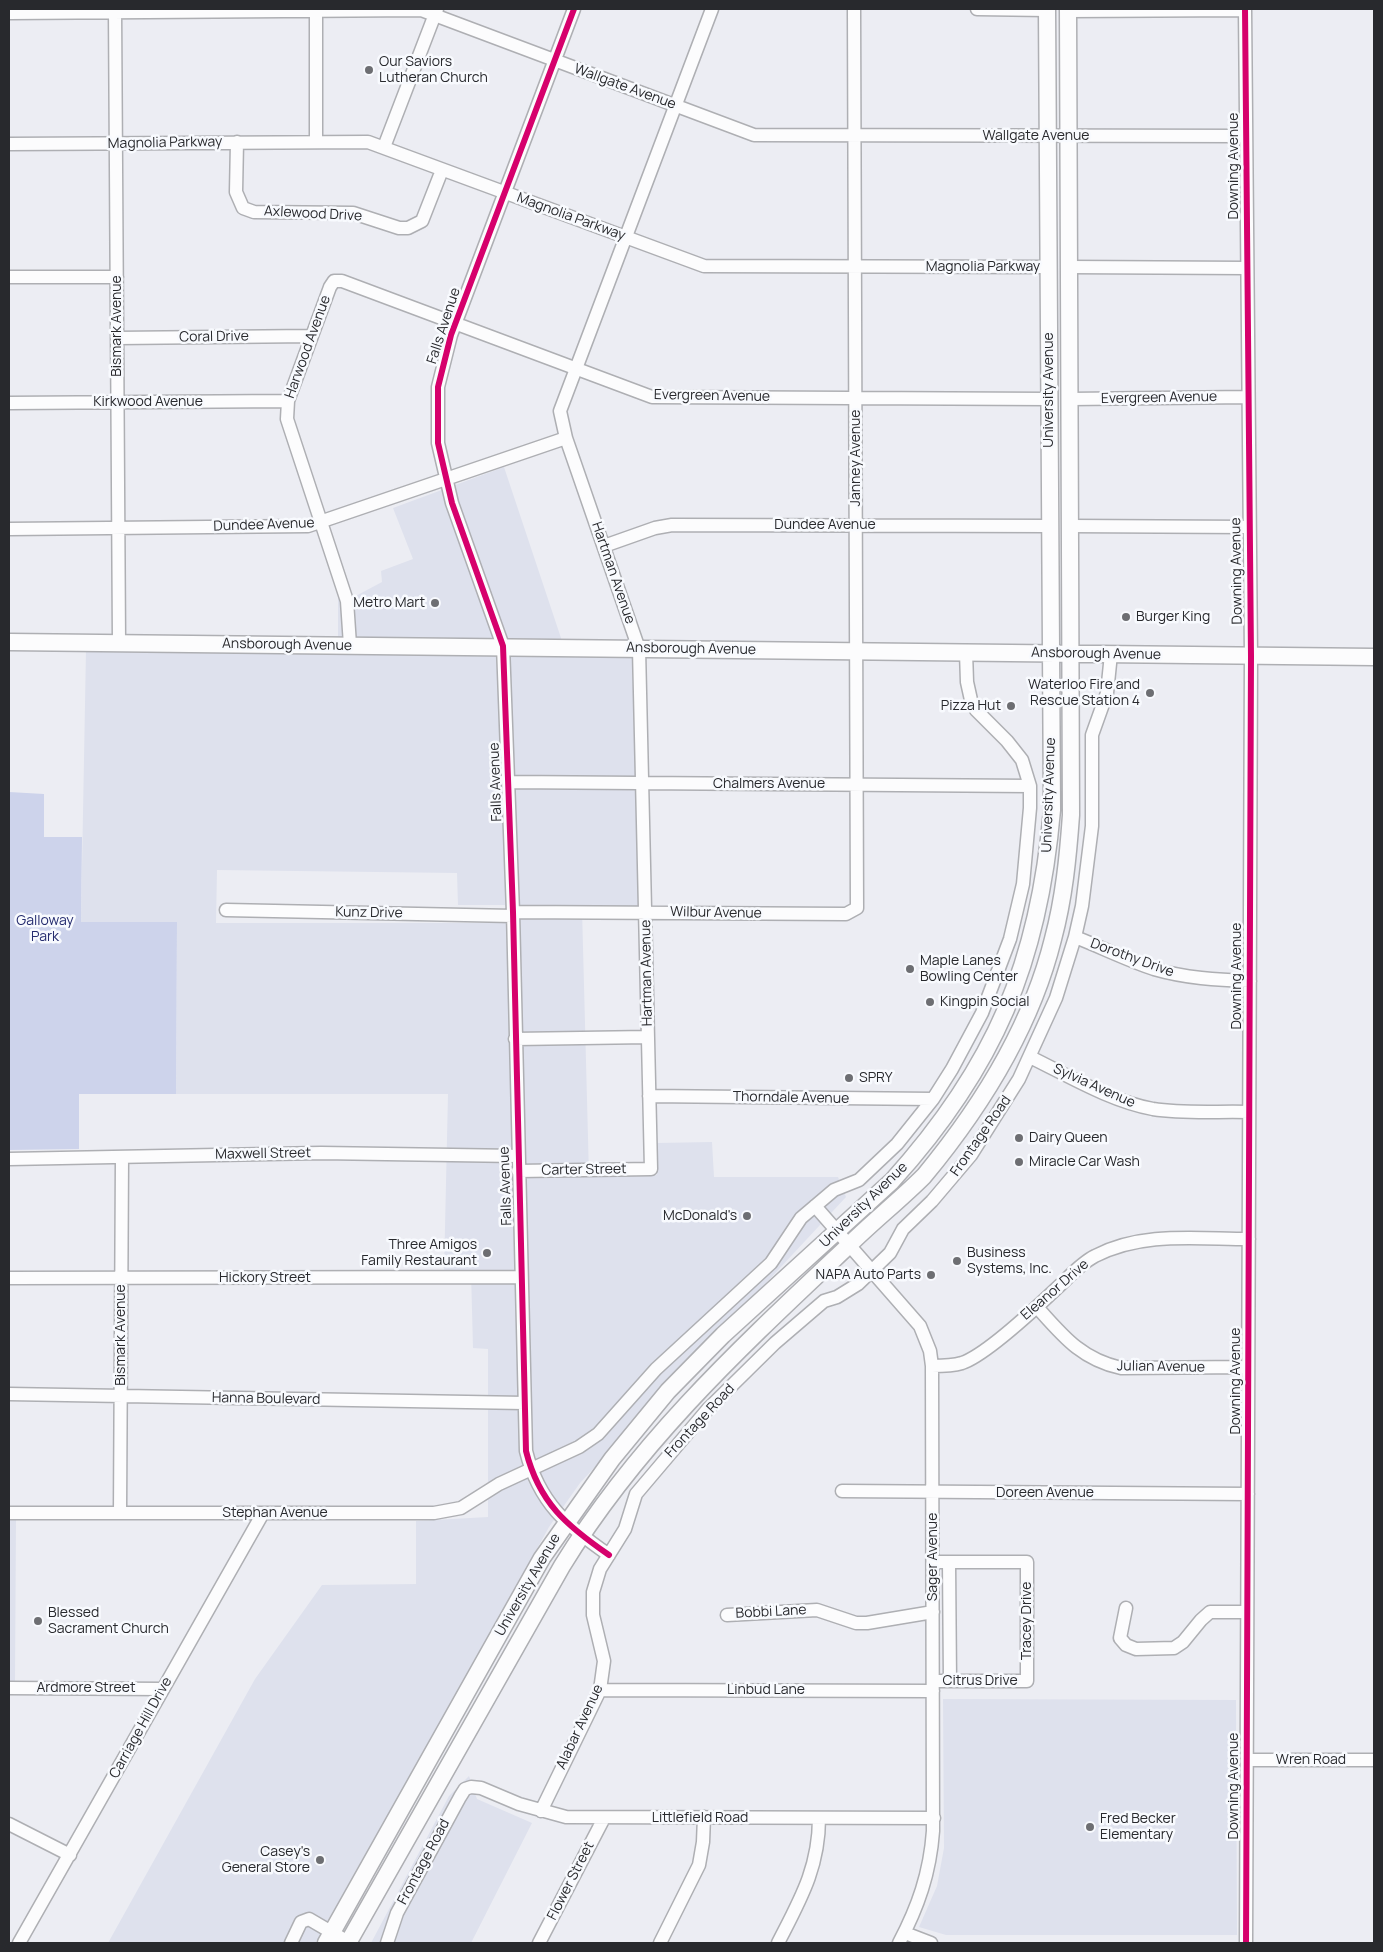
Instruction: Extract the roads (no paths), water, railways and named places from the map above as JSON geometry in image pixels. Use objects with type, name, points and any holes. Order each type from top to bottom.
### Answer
[{"type":"main road","name":"University Avenue","points":[[329,1938],[542,1558],[612,1459],[668,1392],[723,1335],[892,1181],[950,1111],[980,1062],[1008,1009],[1035,926],[1047,867],[1052,810],[1047,9]]},
{"type":"main road","name":"University Avenue","points":[[349,1943],[581,1535],[629,1470],[683,1406],[735,1353],[850,1243],[908,1192],[949,1145],[985,1096],[1002,1067],[1032,1002],[1053,940],[1068,861],[1071,815],[1068,10]]},
{"type":"main road","name":"Ansborough Avenue","points":[[9,642],[1374,657]]},
{"type":"street","name":"Falls Avenue","points":[[574,9],[456,323],[442,369],[437,405],[438,443],[445,480],[503,646],[513,914],[517,1156],[526,1451],[530,1468],[543,1496],[566,1522],[609,1555]]},
{"type":"street","name":"Hartman Avenue","points":[[651,1169],[639,649],[566,438],[560,411],[712,9]]},
{"type":"street","name":"Janney Avenue","points":[[854,9],[858,908]]},
{"type":"street","points":[[977,9],[1047,9]]},
{"type":"street","name":"Wallgate Avenue","points":[[9,13],[316,10],[421,10],[435,12],[554,61],[754,134],[1246,136]]},
{"type":"street","points":[[316,10],[316,142]]},
{"type":"street","points":[[1068,10],[1245,10]]},
{"type":"street","name":"Downing Avenue","points":[[1245,10],[1251,656],[1246,1943]]},
{"type":"street","name":"Bismark Avenue","points":[[115,11],[119,642]]},
{"type":"street","points":[[384,147],[435,12]]},
{"type":"street","name":"Axlewood Drive","points":[[238,142],[236,192],[243,208],[254,212],[353,213],[365,215],[399,228],[408,228],[422,221],[442,170]]},
{"type":"street","name":"Magnolia Parkway","points":[[9,144],[368,142],[704,266],[1049,267]]},
{"type":"street","points":[[1068,267],[1247,268]]},
{"type":"street","points":[[9,277],[117,277]]},
{"type":"street","name":"Evergreen Avenue","points":[[334,281],[342,282],[456,323],[652,397],[1050,399]]},
{"type":"street","name":"Harwood Avenue","points":[[334,281],[288,401],[288,419],[292,436],[323,522],[347,601],[350,646]]},
{"type":"street","name":"Coral Drive","points":[[117,338],[312,336]]},
{"type":"street","name":"Evergreen Avenue","points":[[1070,399],[1248,397]]},
{"type":"street","name":"Kirkwood Avenue","points":[[9,403],[288,401]]},
{"type":"street","name":"Dundee Avenue","points":[[9,529],[308,526],[566,438]]},
{"type":"street","name":"Dundee Avenue","points":[[604,546],[655,528],[672,525],[1050,526]]},
{"type":"street","points":[[1070,526],[1249,527]]},
{"type":"street","points":[[530,1468],[580,1447],[598,1434],[656,1369],[771,1263],[780,1253],[793,1228],[815,1206],[834,1190],[859,1180],[869,1172],[897,1144],[933,1099],[975,1028],[994,988],[1018,912],[1027,855],[1030,786],[1026,770],[1018,755],[976,710],[971,700],[967,682],[966,652]]},
{"type":"street","name":"Frontage Road","points":[[609,1555],[625,1529],[636,1494],[708,1409],[775,1343],[812,1310],[824,1301],[837,1297],[858,1284],[873,1271],[890,1253],[903,1229],[932,1201],[971,1155],[1005,1104],[1030,1057],[1056,998],[1075,937],[1088,868],[1092,826],[1092,735],[1107,693],[1111,654]]},
{"type":"street","name":"Chalmers Avenue","points":[[508,782],[1030,786]]},
{"type":"street","name":"Wilbur Avenue","points":[[513,914],[645,912],[846,914],[858,908]]},
{"type":"street","name":"Kunz Drive","points":[[226,910],[513,914]]},
{"type":"street","name":"Dorothy Drive","points":[[1075,937],[1144,965],[1172,974],[1209,979],[1250,981]]},
{"type":"street","points":[[515,1039],[648,1037]]},
{"type":"street","name":"Sylvia Avenue","points":[[1030,1057],[1104,1093],[1136,1105],[1170,1111],[1249,1112]]},
{"type":"street","name":"Thorndale Avenue","points":[[649,1096],[933,1099]]},
{"type":"street","name":"Maxwell Street","points":[[9,1159],[321,1153],[517,1156]]},
{"type":"street","name":"Bismark Avenue","points":[[120,1513],[122,1157]]},
{"type":"street","name":"Carter Street","points":[[518,1171],[651,1169]]},
{"type":"street","name":"Sager Avenue","points":[[815,1206],[850,1243],[920,1326],[926,1338],[932,1366],[934,1818],[928,1876],[902,1938]]},
{"type":"street","name":"Eleanor Drive","points":[[932,1366],[954,1365],[971,1359],[1037,1307],[1093,1257],[1123,1244],[1156,1239],[1249,1239]]},
{"type":"street","name":"Hickory Street","points":[[9,1278],[521,1277]]},
{"type":"street","name":"Julian Avenue","points":[[1037,1307],[1068,1341],[1087,1356],[1103,1364],[1121,1368],[1248,1367]]},
{"type":"street","name":"Hanna Boulevard","points":[[9,1394],[524,1403]]},
{"type":"street","name":"Stephan Avenue","points":[[9,1513],[434,1513],[448,1511],[474,1501],[499,1484],[530,1468]]},
{"type":"street","name":"Doreen Avenue","points":[[842,1492],[1248,1494]]},
{"type":"street","name":"Carriage Hill Drive","points":[[20,1943],[263,1512]]},
{"type":"street","name":"Alabar Avenue","points":[[541,1811],[600,1690],[604,1661],[592,1604],[595,1580],[609,1555]]},
{"type":"street","points":[[933,1562],[949,1562],[950,1681]]},
{"type":"street","name":"Tracey Drive","points":[[949,1562],[1027,1562],[1027,1681]]},
{"type":"street","points":[[1126,1608],[1120,1638],[1126,1645],[1136,1649],[1174,1648],[1183,1642],[1200,1620],[1210,1612],[1247,1612]]},
{"type":"street","name":"Bobbi Lane","points":[[727,1615],[817,1610],[856,1623],[867,1623],[933,1612]]},
{"type":"street","name":"Citrus Drive","points":[[933,1686],[950,1681],[1027,1681]]},
{"type":"street","name":"Linbud Lane","points":[[600,1690],[933,1686]]},
{"type":"street","name":"Ardmore Street","points":[[9,1688],[163,1689]]},
{"type":"street","name":"Wren Road","points":[[1247,1760],[1374,1760]]},
{"type":"street","name":"Frontage Road","points":[[387,1943],[397,1914],[432,1847],[465,1789],[471,1787]]},
{"type":"street","name":"Littlefield Road","points":[[471,1787],[481,1788],[519,1804],[566,1817],[934,1818]]},
{"type":"street","name":"Flower Street","points":[[539,1943],[604,1818]]},
{"type":"street","points":[[660,1943],[699,1865],[703,1842],[704,1818]]},
{"type":"street","points":[[778,1943],[812,1875],[818,1847],[819,1818]]},
{"type":"street","points":[[9,1824],[70,1855]]},
{"type":"street","points":[[291,1943],[301,1922],[309,1919],[329,1938],[349,1943]]},
{"type":"street","points":[[902,1938],[931,1943]]},
{"type":"place","name":"Our Saviors Lutheran Church","points":[[369,70]]},
{"type":"place","name":"Metro Mart","points":[[435,603]]},
{"type":"place","name":"Burger King","points":[[1126,617]]},
{"type":"place","name":"Waterloo Fire and Rescue Station 4","points":[[1150,693]]},
{"type":"place","name":"Pizza Hut","points":[[1011,706]]},
{"type":"place","name":"Maple Lanes Bowling Center","points":[[910,969]]},
{"type":"place","name":"Kingpin Social","points":[[930,1002]]},
{"type":"place","name":"SPRY","points":[[849,1078]]},
{"type":"place","name":"Dairy Queen","points":[[1019,1138]]},
{"type":"place","name":"Miracle Car Wash","points":[[1019,1162]]},
{"type":"place","name":"McDonald's","points":[[747,1216]]},
{"type":"place","name":"Three Amigos Family Restaurant","points":[[487,1253]]},
{"type":"place","name":"Business Systems, Inc.","points":[[957,1261]]},
{"type":"place","name":"NAPA Auto Parts","points":[[931,1275]]},
{"type":"place","name":"Blessed Sacrament Church","points":[[38,1621]]},
{"type":"place","name":"Fred Becker Elementary","points":[[1090,1827]]},
{"type":"place","name":"Casey's General Store","points":[[320,1860]]},
{"type":"park label","name":"Galloway Park","points":[[45,930]]}]
